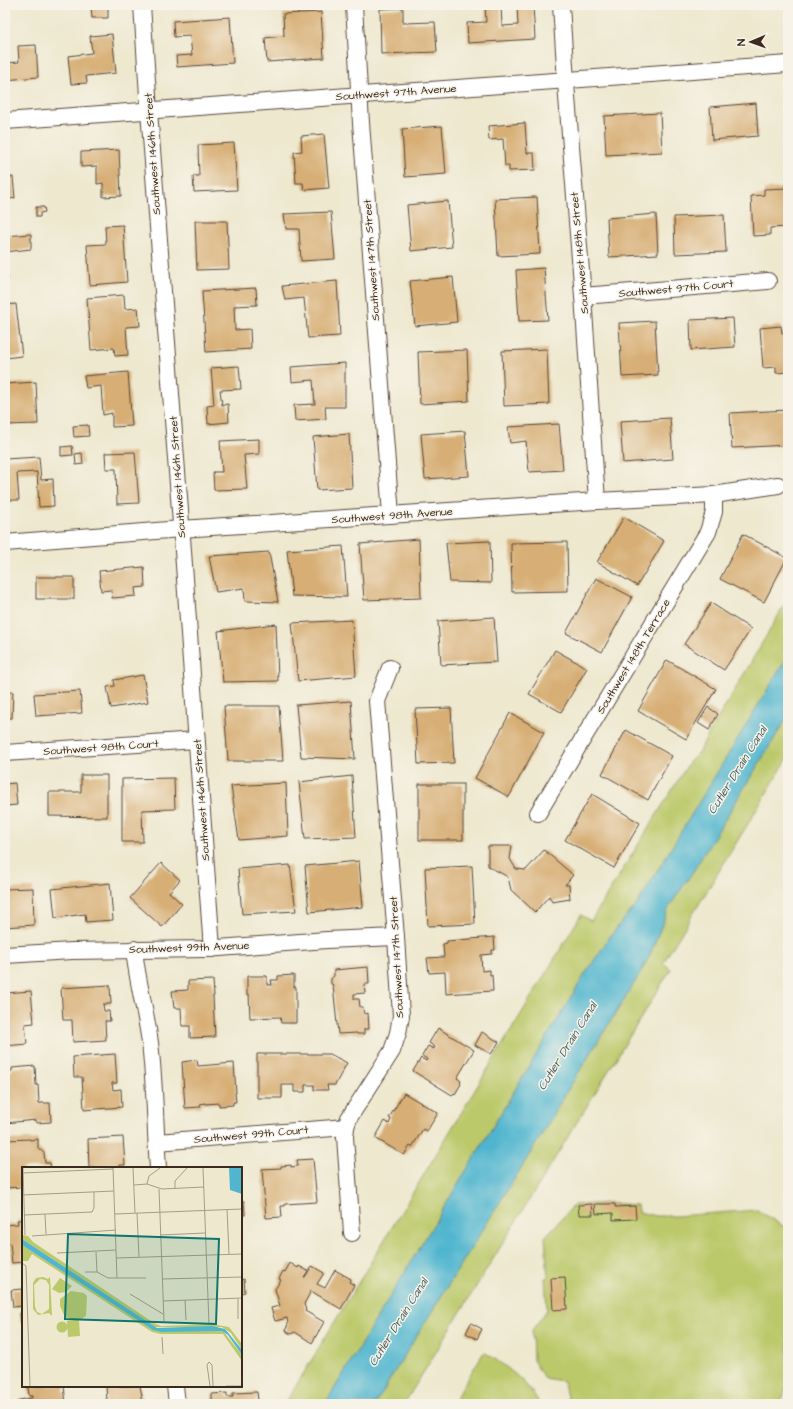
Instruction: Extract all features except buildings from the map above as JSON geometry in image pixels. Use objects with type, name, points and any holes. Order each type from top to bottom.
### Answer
[{"type":"street","name":"Southwest 146th Street","points":[[142,5],[148,111],[212,949]]},
{"type":"street","name":"Southwest 147th Street","points":[[354,5],[359,95],[392,515]]},
{"type":"street","name":"Southwest 148th Street","points":[[561,5],[597,501]]},
{"type":"street","name":"Southwest 97th Avenue","points":[[5,121],[788,64]]},
{"type":"street","name":"Southwest 97th Court","points":[[583,296],[768,281]]},
{"type":"street","name":"Southwest 98th Avenue","points":[[5,543],[181,529],[597,501],[714,495],[778,486]]},
{"type":"street","name":"Southwest 148th Terrace","points":[[538,813],[708,532],[714,512],[714,495]]},
{"type":"street","name":"Southwest 147th Street","points":[[352,1233],[346,1127],[349,1118],[392,1051],[398,1033],[401,1007],[377,701],[390,668]]},
{"type":"street","name":"Southwest 98th Court","points":[[5,753],[196,740]]},
{"type":"street","name":"Southwest 99th Avenue","points":[[5,955],[134,949],[212,949],[327,940],[396,937]]},
{"type":"street","points":[[134,949],[151,1053],[158,1167]]},
{"type":"street","name":"Southwest 99th Court","points":[[157,1142],[346,1127]]},
{"type":"street","points":[[175,1387],[177,1404]]},
{"type":"green space","points":[[788,599],[788,656],[636,906],[622,921],[587,971],[325,1404],[285,1404],[581,915],[591,921],[690,761],[696,756]]},
{"type":"green space","points":[[788,716],[788,758],[663,963],[671,969],[404,1404],[374,1404],[382,1394],[638,977],[649,957],[669,907],[694,870]]},
{"type":"green space","points":[[608,1203],[637,1205],[638,1212],[656,1216],[757,1210],[788,1229],[788,1383],[783,1397],[778,1404],[569,1404],[563,1381],[544,1378],[533,1360],[532,1330],[547,1310],[545,1278],[548,1278],[545,1237],[574,1205]]},
{"type":"green space","points":[[484,1352],[522,1381],[540,1404],[452,1404]]},
{"type":"water","name":"Cutler Drain Canal","points":[[788,656],[788,716],[694,870],[669,907],[649,957],[638,977],[382,1394],[374,1404],[325,1404],[587,971],[622,921],[636,906]]}]
